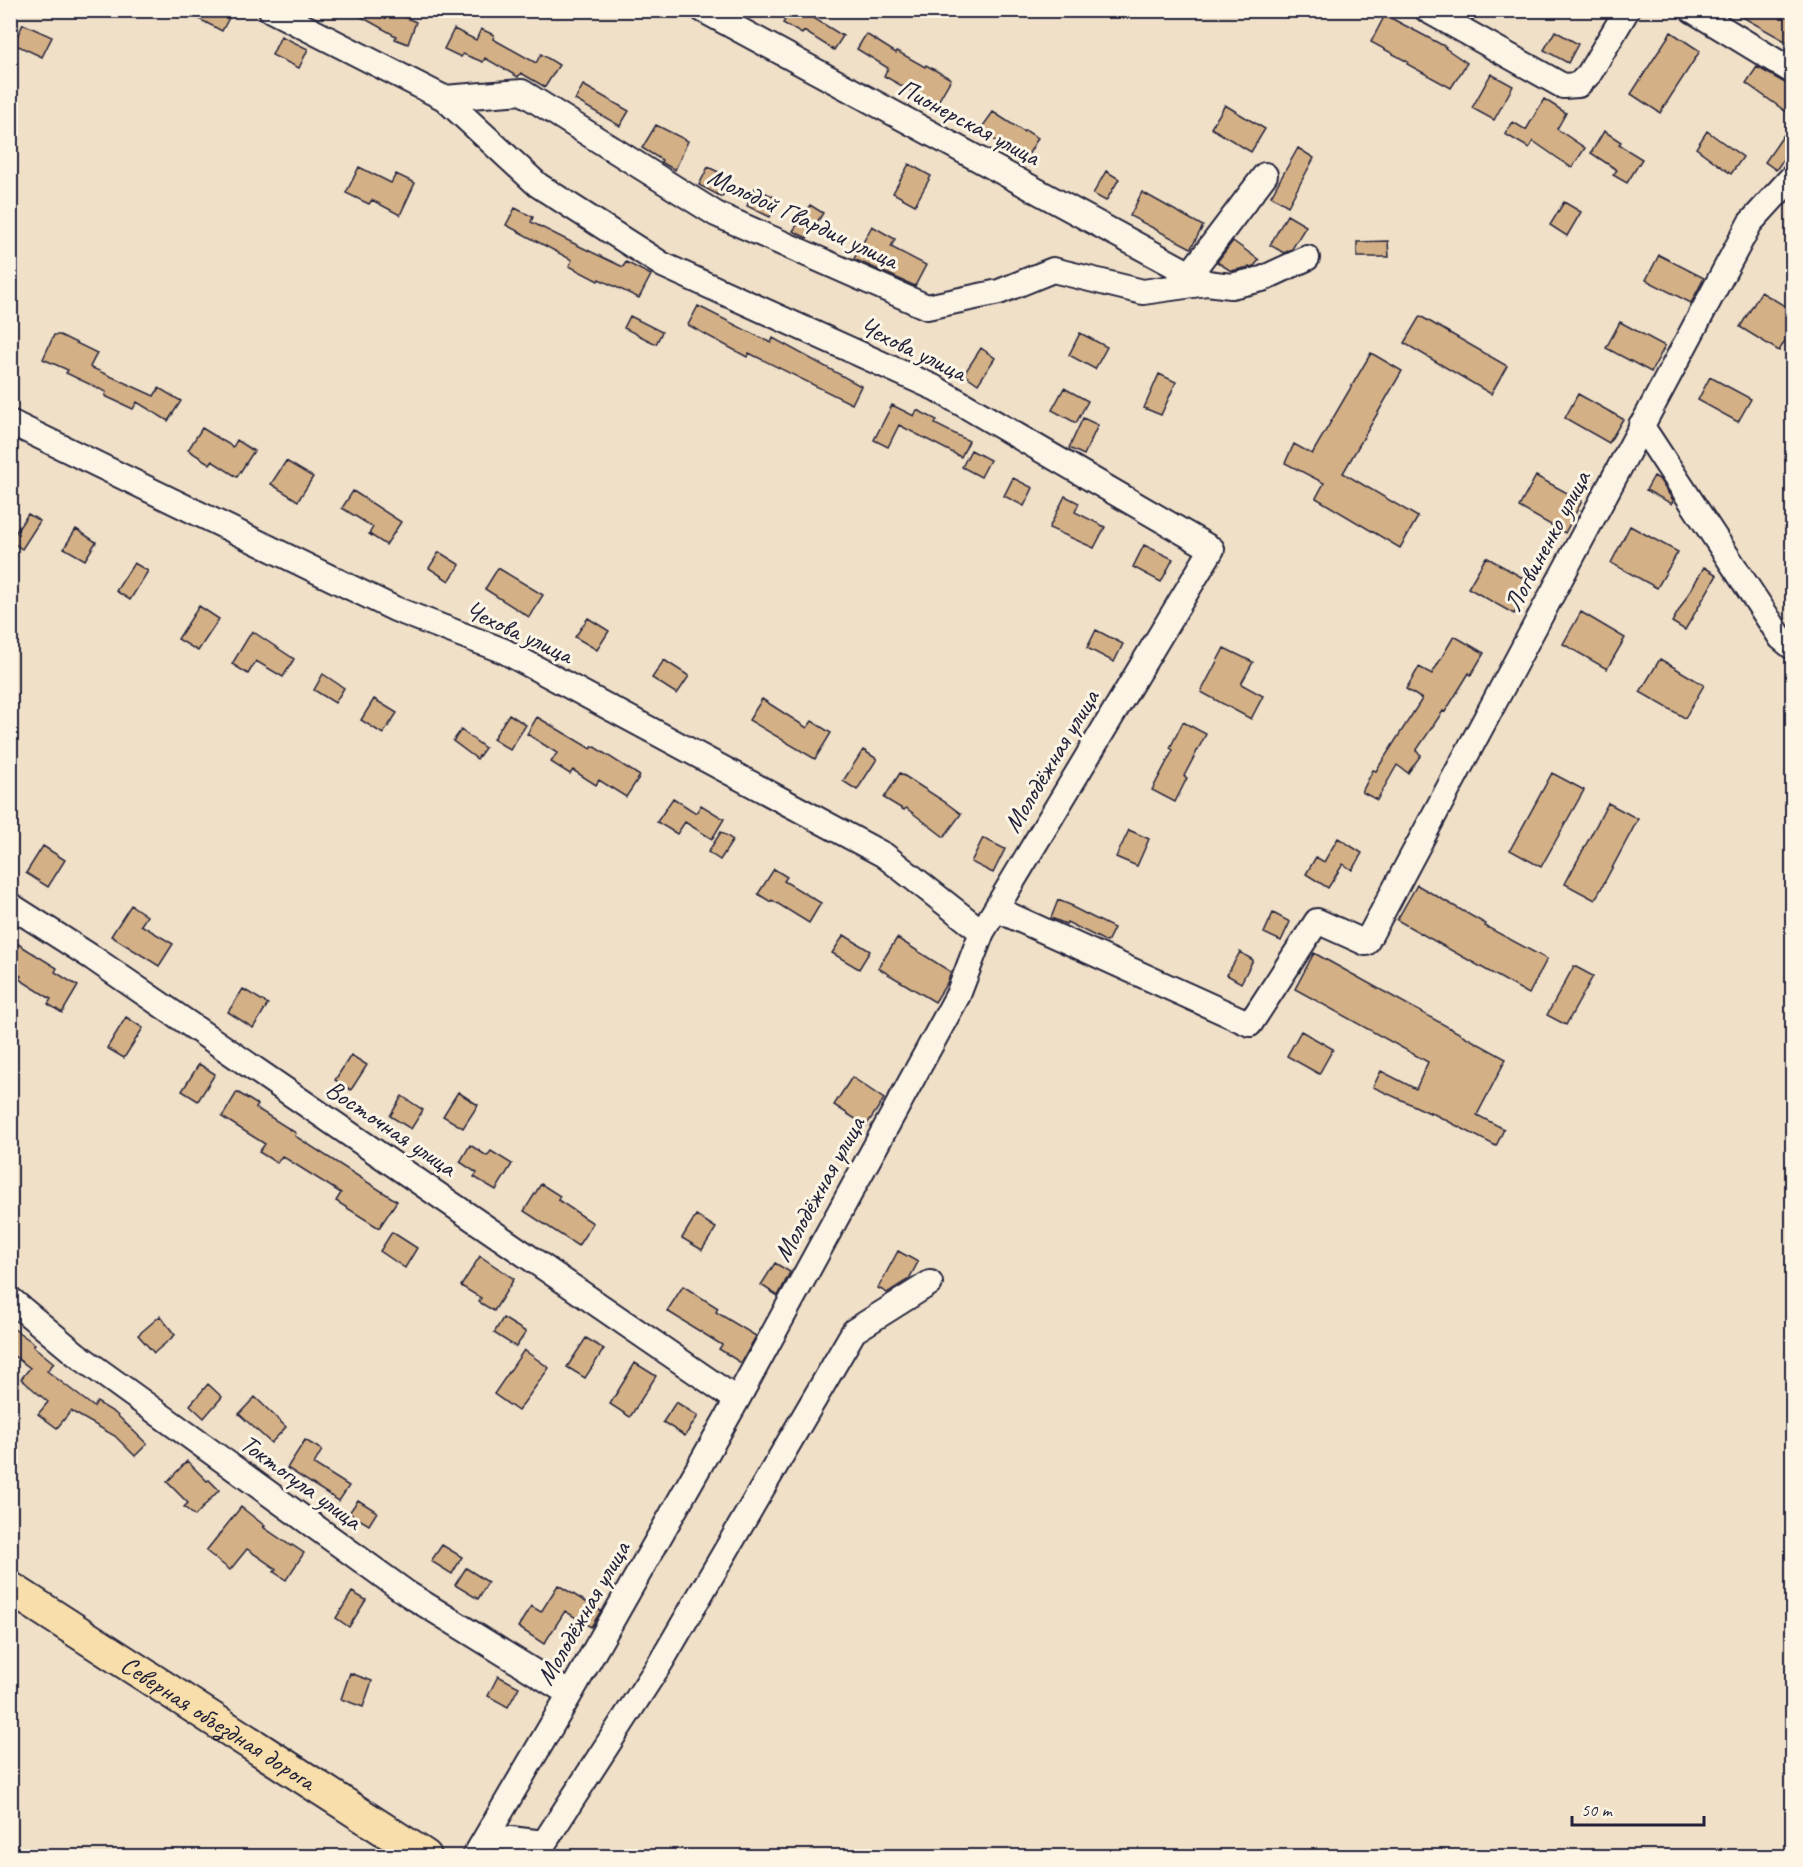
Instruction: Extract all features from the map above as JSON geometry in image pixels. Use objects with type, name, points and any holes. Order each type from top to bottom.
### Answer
[{"type":"main road","name":"Северная объездная дорога","points":[[10,1588],[424,1857]]},
{"type":"street","points":[[271,10],[444,98]]},
{"type":"street","name":"Пионерская улица","points":[[703,10],[1199,278]]},
{"type":"street","points":[[1427,10],[1563,86],[1578,84],[1589,74],[1627,10]]},
{"type":"street","points":[[1692,10],[1792,71]]},
{"type":"street","name":"Молодой Гвардии улица","points":[[444,98],[522,92],[716,214],[927,307],[999,292],[1053,270],[1143,292],[1199,278]]},
{"type":"street","name":"Чехова улица","points":[[444,98],[538,185],[663,265],[935,388],[1212,549]]},
{"type":"street","points":[[1265,175],[1199,278],[1231,286],[1262,279],[1306,258]]},
{"type":"street","name":"Логвиненко улица","points":[[996,909],[1250,1024],[1317,921],[1366,942],[1750,223],[1792,177]]},
{"type":"street","name":"Чехова улица","points":[[10,422],[395,609],[514,657],[884,855],[982,932]]},
{"type":"street","points":[[1641,425],[1787,642]]},
{"type":"street","name":"Молодёжная улица","points":[[475,1857],[737,1400],[958,995],[982,932],[1212,549]]},
{"type":"street","name":"Восточная улица","points":[[10,905],[103,965],[737,1400]]},
{"type":"street","points":[[488,1836],[543,1843],[661,1662],[854,1331],[930,1283]]},
{"type":"street","name":"Токтогула улица","points":[[10,1299],[76,1354],[408,1594],[570,1694]]},
{"type":"building","points":[[182,10],[233,10],[222,31]]},
{"type":"building","points":[[349,10],[388,10],[416,22],[408,44],[395,39],[396,36]]},
{"type":"building","points":[[791,10],[816,10],[812,17],[843,36],[834,50],[804,31],[802,34],[783,23]]},
{"type":"building","points":[[1730,10],[1777,10],[1792,19],[1792,45]]},
{"type":"building","points":[[1385,15],[1446,47],[1467,63],[1451,88],[1371,42]]},
{"type":"building","points":[[23,24],[52,37],[42,57],[14,44]]},
{"type":"building","points":[[454,29],[476,40],[481,29],[494,35],[493,39],[536,63],[541,54],[559,65],[545,87],[521,73],[518,77],[485,58],[483,62],[463,54],[461,57],[444,49]]},
{"type":"building","points":[[1555,31],[1578,44],[1568,63],[1544,50]]},
{"type":"building","points":[[1671,32],[1700,51],[1660,113],[1631,94]]},
{"type":"building","points":[[866,34],[896,53],[897,51],[951,79],[936,105],[884,76],[888,68],[857,49]]},
{"type":"building","points":[[281,36],[308,49],[299,68],[272,55]]},
{"type":"building","points":[[1757,67],[1792,85],[1792,116],[1746,83]]},
{"type":"building","points":[[1491,74],[1513,86],[1494,120],[1472,108]]},
{"type":"building","points":[[583,85],[629,111],[620,126],[575,100]]},
{"type":"building","points":[[1544,99],[1566,113],[1557,129],[1585,148],[1572,168],[1533,141],[1529,148],[1505,134],[1513,122],[1526,130]]},
{"type":"building","points":[[1225,105],[1265,129],[1251,152],[1211,128]]},
{"type":"building","points":[[993,112],[1024,132],[1025,130],[1038,138],[1027,157],[1000,141],[999,143],[980,130]]},
{"type":"building","points":[[1792,123],[1792,147],[1776,170],[1765,162]]},
{"type":"building","points":[[656,125],[688,141],[675,170],[642,148]]},
{"type":"building","points":[[1604,131],[1621,142],[1619,145],[1642,159],[1627,183],[1613,175],[1617,170],[1591,153]]},
{"type":"building","points":[[1707,131],[1743,157],[1731,174],[1696,148]]},
{"type":"building","points":[[1298,148],[1314,158],[1288,206],[1271,196]]},
{"type":"building","points":[[909,164],[931,176],[915,205],[893,193]]},
{"type":"building","points":[[359,167],[391,183],[396,174],[415,183],[400,215],[372,200],[369,204],[346,193]]},
{"type":"building","points":[[708,167],[731,178],[722,197],[699,185]]},
{"type":"building","points":[[1106,171],[1119,179],[1106,201],[1093,194]]},
{"type":"building","points":[[755,188],[779,199],[770,217],[747,206]]},
{"type":"building","points":[[1142,192],[1203,226],[1191,248],[1130,216]]},
{"type":"building","points":[[1564,202],[1581,212],[1567,236],[1550,225]]},
{"type":"building","points":[[810,205],[823,213],[807,238],[793,231]]},
{"type":"building","points":[[515,208],[533,217],[531,222],[579,246],[623,267],[626,262],[651,275],[639,298],[569,266],[572,260],[506,225]]},
{"type":"building","points":[[1287,215],[1306,226],[1292,249],[1284,253],[1270,245]]},
{"type":"building","points":[[872,226],[895,239],[891,247],[926,265],[915,286],[854,259]]},
{"type":"building","points":[[1233,241],[1259,260],[1254,266],[1231,271],[1217,262]]},
{"type":"building","points":[[1388,241],[1389,257],[1357,257],[1357,242]]},
{"type":"building","points":[[1659,255],[1704,278],[1691,303],[1646,280]]},
{"type":"building","points":[[1761,292],[1792,310],[1792,328],[1779,351],[1740,327]]},
{"type":"building","points":[[698,306],[771,343],[773,338],[861,386],[852,404],[749,353],[747,357],[688,325]]},
{"type":"building","points":[[630,316],[662,332],[656,344],[624,328]]},
{"type":"building","points":[[1420,316],[1507,366],[1491,394],[1404,343]]},
{"type":"building","points":[[1620,322],[1665,346],[1651,372],[1606,348]]},
{"type":"building","points":[[1080,333],[1107,347],[1095,369],[1069,355]]},
{"type":"building","points":[[54,335],[60,335],[97,353],[90,367],[154,396],[159,388],[181,401],[168,421],[137,402],[133,409],[105,396],[106,392],[66,373],[68,370],[43,359]]},
{"type":"building","points":[[981,348],[995,358],[978,384],[964,374]]},
{"type":"building","points":[[1371,353],[1402,371],[1343,473],[1418,517],[1400,548],[1316,498],[1324,483],[1285,463],[1294,444],[1312,454]]},
{"type":"building","points":[[1159,374],[1176,382],[1161,415],[1144,408]]},
{"type":"building","points":[[1710,377],[1751,399],[1738,422],[1698,400]]},
{"type":"building","points":[[1064,388],[1088,401],[1076,423],[1052,410]]},
{"type":"building","points":[[1578,394],[1623,419],[1609,443],[1565,418]]},
{"type":"building","points":[[892,405],[914,416],[917,410],[937,420],[935,424],[969,441],[961,457],[899,425],[888,447],[874,440]]},
{"type":"building","points":[[1083,418],[1098,425],[1084,455],[1069,448]]},
{"type":"building","points":[[202,428],[233,447],[237,440],[254,451],[237,477],[212,461],[210,464],[188,450]]},
{"type":"building","points":[[971,450],[990,460],[981,477],[962,467]]},
{"type":"building","points":[[286,461],[313,477],[298,501],[271,484]]},
{"type":"building","points":[[1536,476],[1582,501],[1565,533],[1519,507]]},
{"type":"building","points":[[1654,476],[1659,479],[1673,500],[1672,504],[1646,490]]},
{"type":"building","points":[[1013,478],[1033,488],[1024,506],[1004,496]]},
{"type":"building","points":[[353,491],[401,522],[386,545],[369,534],[373,527],[342,508]]},
{"type":"building","points":[[1065,496],[1079,503],[1075,512],[1105,527],[1094,548],[1049,528]]},
{"type":"building","points":[[28,514],[40,521],[22,549],[10,541]]},
{"type":"building","points":[[1630,526],[1678,552],[1657,588],[1611,563]]},
{"type":"building","points":[[76,529],[96,542],[85,560],[64,548]]},
{"type":"building","points":[[1144,545],[1173,559],[1161,582],[1133,567]]},
{"type":"building","points":[[439,552],[460,565],[449,581],[429,568]]},
{"type":"building","points":[[1486,557],[1532,583],[1514,614],[1468,588]]},
{"type":"building","points":[[134,563],[148,571],[130,600],[116,591]]},
{"type":"building","points":[[1704,567],[1717,575],[1685,630],[1672,622]]},
{"type":"building","points":[[498,568],[543,595],[529,617],[485,589]]},
{"type":"building","points":[[199,606],[219,619],[198,651],[178,639]]},
{"type":"building","points":[[1581,612],[1625,638],[1607,669],[1563,644]]},
{"type":"building","points":[[588,618],[609,631],[597,650],[575,637]]},
{"type":"building","points":[[1096,630],[1123,644],[1114,662],[1087,648]]},
{"type":"building","points":[[252,631],[294,659],[283,677],[256,661],[248,674],[232,664]]},
{"type":"building","points":[[1454,636],[1484,653],[1471,675],[1469,673],[1445,712],[1443,711],[1416,751],[1421,755],[1408,773],[1397,765],[1377,800],[1362,792],[1373,770],[1376,771],[1422,699],[1406,689],[1419,667],[1432,674]]},
{"type":"building","points":[[1224,648],[1253,662],[1241,684],[1263,696],[1251,719],[1201,692]]},
{"type":"building","points":[[1660,659],[1704,685],[1685,718],[1640,692]]},
{"type":"building","points":[[664,660],[689,676],[677,694],[652,678]]},
{"type":"building","points":[[323,674],[344,688],[335,703],[314,690]]},
{"type":"building","points":[[374,699],[397,713],[383,734],[361,720]]},
{"type":"building","points":[[762,699],[807,728],[812,721],[831,733],[815,759],[749,720]]},
{"type":"building","points":[[509,714],[526,725],[510,750],[493,739]]},
{"type":"building","points":[[537,717],[591,749],[593,746],[640,776],[626,797],[599,780],[596,785],[573,770],[570,774],[551,762],[557,753],[527,734]]},
{"type":"building","points":[[1183,722],[1206,734],[1184,776],[1187,778],[1175,802],[1152,790],[1173,750],[1170,748]]},
{"type":"building","points":[[461,730],[485,748],[477,759],[453,741]]},
{"type":"building","points":[[863,750],[877,759],[857,790],[843,781]]},
{"type":"building","points":[[900,773],[961,814],[944,837],[906,808],[904,810],[884,798]]},
{"type":"building","points":[[1552,773],[1584,790],[1541,867],[1510,850]]},
{"type":"building","points":[[673,798],[696,813],[701,805],[724,819],[712,839],[685,822],[677,834],[657,822]]},
{"type":"building","points":[[1608,803],[1638,819],[1595,900],[1565,884]]},
{"type":"building","points":[[1129,830],[1149,839],[1137,866],[1116,857]]},
{"type":"building","points":[[721,832],[733,840],[720,860],[708,852]]},
{"type":"building","points":[[983,838],[1005,849],[993,873],[971,862]]},
{"type":"building","points":[[1338,838],[1362,853],[1352,870],[1343,864],[1328,888],[1306,874],[1316,857],[1324,862]]},
{"type":"building","points":[[43,846],[65,860],[48,887],[26,873]]},
{"type":"building","points":[[774,869],[787,877],[784,881],[821,903],[809,923],[758,894]]},
{"type":"building","points":[[1417,885],[1486,924],[1485,926],[1547,959],[1529,994],[1397,920]]},
{"type":"building","points":[[1058,900],[1114,928],[1107,942],[1067,922],[1066,924],[1051,918]]},
{"type":"building","points":[[131,905],[147,916],[141,925],[173,944],[159,966],[111,936]]},
{"type":"building","points":[[1273,913],[1290,922],[1281,941],[1264,933]]},
{"type":"building","points":[[844,935],[870,951],[859,969],[832,953]]},
{"type":"building","points":[[897,938],[951,972],[935,1002],[878,968]]},
{"type":"building","points":[[10,939],[57,968],[55,972],[78,986],[62,1013],[48,1004],[51,999],[19,979],[21,976],[10,969]]},
{"type":"building","points":[[1240,952],[1253,960],[1241,983],[1227,975]]},
{"type":"building","points":[[1314,953],[1506,1059],[1477,1115],[1504,1129],[1496,1146],[1430,1112],[1373,1087],[1381,1071],[1416,1089],[1428,1062],[1295,989]]},
{"type":"building","points":[[1574,966],[1593,976],[1566,1025],[1547,1015]]},
{"type":"building","points":[[243,989],[268,1004],[253,1028],[228,1012]]},
{"type":"building","points":[[126,1017],[143,1028],[124,1058],[107,1048]]},
{"type":"building","points":[[1301,1031],[1333,1049],[1319,1074],[1287,1056]]},
{"type":"building","points":[[351,1055],[367,1065],[351,1090],[335,1080]]},
{"type":"building","points":[[199,1064],[215,1074],[198,1101],[182,1091]]},
{"type":"building","points":[[852,1077],[884,1099],[866,1126],[834,1105]]},
{"type":"building","points":[[237,1092],[258,1105],[256,1108],[296,1133],[295,1136],[397,1201],[379,1228],[336,1201],[341,1193],[282,1156],[277,1163],[259,1152],[265,1144],[222,1117]]},
{"type":"building","points":[[458,1092],[478,1105],[463,1128],[443,1116]]},
{"type":"building","points":[[402,1096],[423,1110],[411,1129],[390,1116]]},
{"type":"building","points":[[470,1145],[487,1156],[491,1151],[512,1164],[496,1190],[474,1177],[477,1173],[460,1162]]},
{"type":"building","points":[[541,1184],[560,1196],[558,1200],[593,1223],[578,1246],[524,1211]]},
{"type":"building","points":[[696,1215],[716,1228],[702,1250],[682,1238]]},
{"type":"building","points":[[392,1232],[417,1248],[405,1268],[380,1251]]},
{"type":"building","points":[[898,1251],[918,1262],[909,1279],[887,1293],[878,1288]]},
{"type":"building","points":[[480,1256],[514,1279],[494,1311],[479,1302],[481,1298],[461,1286]]},
{"type":"building","points":[[775,1263],[790,1272],[778,1296],[761,1285]]},
{"type":"building","points":[[683,1286],[718,1308],[716,1312],[756,1336],[741,1363],[719,1349],[722,1345],[667,1311]]},
{"type":"building","points":[[160,1316],[175,1335],[154,1353],[138,1335]]},
{"type":"building","points":[[503,1318],[526,1332],[516,1347],[494,1333]]},
{"type":"building","points":[[10,1326],[35,1344],[33,1346],[54,1363],[47,1371],[94,1407],[97,1402],[115,1413],[147,1444],[135,1456],[115,1436],[71,1411],[57,1428],[38,1414],[48,1402],[21,1379],[30,1368],[10,1353]]},
{"type":"building","points":[[586,1338],[604,1349],[585,1378],[567,1367]]},
{"type":"building","points":[[524,1350],[549,1368],[518,1411],[494,1394]]},
{"type":"building","points":[[635,1363],[656,1376],[630,1417],[610,1404]]},
{"type":"building","points":[[208,1384],[222,1397],[204,1418],[190,1405]]},
{"type":"building","points":[[255,1397],[286,1427],[271,1443],[239,1414]]},
{"type":"building","points":[[676,1402],[698,1416],[685,1436],[663,1422]]},
{"type":"building","points":[[305,1440],[322,1450],[314,1464],[349,1486],[339,1501],[287,1468]]},
{"type":"building","points":[[187,1461],[219,1490],[195,1516],[184,1507],[188,1503],[167,1482]]},
{"type":"building","points":[[358,1500],[377,1512],[369,1525],[349,1513]]},
{"type":"building","points":[[241,1507],[265,1526],[263,1527],[304,1553],[286,1580],[274,1572],[276,1569],[247,1549],[230,1570],[206,1551]]},
{"type":"building","points":[[442,1545],[462,1557],[452,1574],[431,1561]]},
{"type":"building","points":[[466,1568],[488,1582],[478,1599],[455,1585]]},
{"type":"building","points":[[558,1585],[601,1611],[591,1627],[565,1611],[544,1644],[518,1627],[531,1606],[541,1612]]},
{"type":"building","points":[[352,1592],[366,1600],[349,1627],[336,1618]]},
{"type":"building","points":[[350,1673],[372,1681],[363,1707],[341,1699]]},
{"type":"building","points":[[498,1676],[519,1687],[508,1707],[488,1696]]}]
